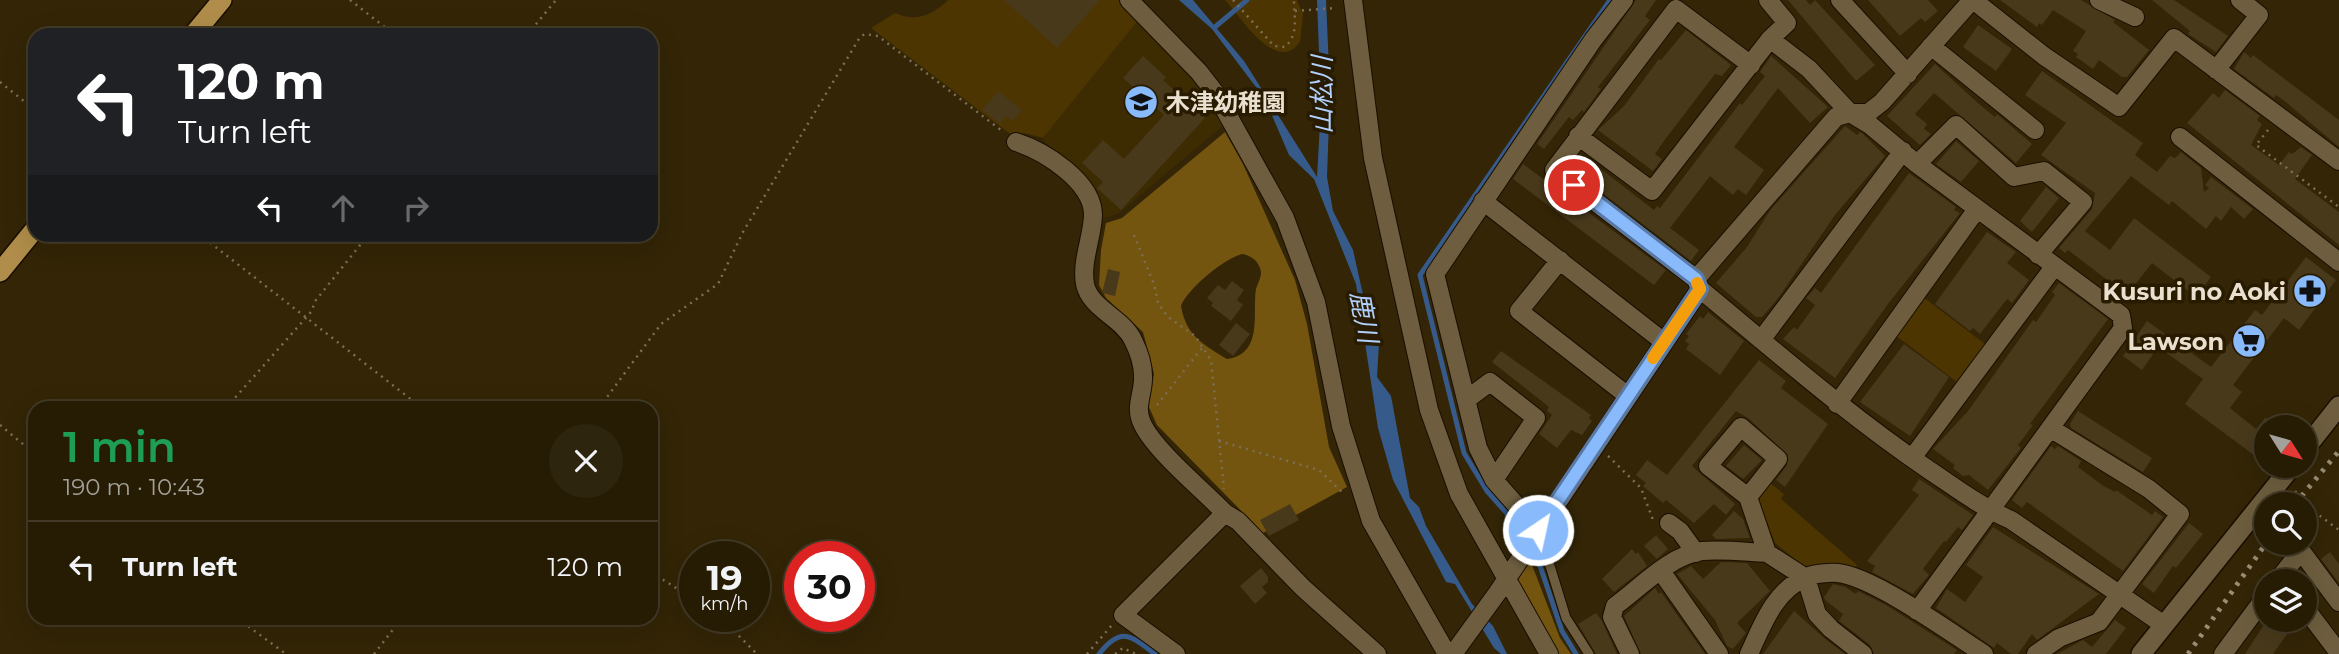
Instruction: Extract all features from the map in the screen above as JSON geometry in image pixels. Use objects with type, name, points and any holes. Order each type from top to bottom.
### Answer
[{"type":"highway","points":[[199,28],[222,0]]},
{"type":"highway","points":[[0,272],[28,238]]},
{"type":"street","points":[[1129,0],[1199,72],[1216,94],[1284,218],[1316,302],[1341,426],[1371,521],[1452,652],[1502,585],[1664,342],[1698,284],[1836,117],[1850,113],[1868,113],[1908,74],[1973,0],[2044,56],[2119,107],[2174,38],[2339,161]]},
{"type":"street","points":[[1538,530],[1494,480],[1478,448],[1435,274],[1624,0]]},
{"type":"street","points":[[1578,136],[1653,191],[1770,39],[1787,23],[1768,0]]},
{"type":"street","points":[[1840,0],[1908,74]]},
{"type":"street","points":[[2099,0],[2135,17]]},
{"type":"street","points":[[2216,70],[2259,15],[2240,0]]},
{"type":"street","points":[[1354,3],[1373,158],[1429,410],[1459,494],[1502,585],[1549,654]]},
{"type":"street","points":[[1751,65],[1676,9],[1553,170],[1698,284],[1836,404],[1990,511],[2011,520],[2164,625]]},
{"type":"street","points":[[1770,39],[1809,69],[1850,113],[2120,315],[2123,328],[1917,611]]},
{"type":"street","points":[[1931,46],[2035,130]]},
{"type":"street","points":[[1917,164],[1956,125],[2014,177],[2044,171],[2082,202],[2038,255]]},
{"type":"street","points":[[2180,137],[2339,262]]},
{"type":"street","points":[[1016,142],[1031,147],[1079,183],[1090,198],[1093,217],[1084,272],[1086,288],[1096,302],[1126,328],[1135,342],[1143,376],[1138,411],[1148,435],[1303,588],[1377,654]]},
{"type":"street","points":[[1761,340],[1903,151]]},
{"type":"street","points":[[1483,201],[1664,342]]},
{"type":"street","points":[[1836,404],[1977,209]]},
{"type":"street","points":[[1560,260],[1519,311],[1628,396]]},
{"type":"street","points":[[1912,458],[2054,267]]},
{"type":"street","points":[[1466,400],[1490,382],[1536,418],[1494,480]]},
{"type":"street","points":[[2317,434],[2339,406]]},
{"type":"street","points":[[2036,654],[2059,638],[2099,622],[2180,514],[2149,489],[2050,428]]},
{"type":"street","points":[[2141,654],[2282,478]]},
{"type":"street","points":[[1748,497],[1767,553]]},
{"type":"street","points":[[1175,654],[1123,615],[1225,513]]},
{"type":"street","points":[[1669,523],[1680,531],[1696,553]]},
{"type":"street","points":[[2289,569],[2301,551],[2314,569]]},
{"type":"street","points":[[1630,654],[1612,617],[1615,606],[1661,571],[1684,556],[1696,553],[1767,553],[1806,578],[1817,614],[1830,629],[1863,654]]},
{"type":"street","points":[[1661,571],[1718,654]]},
{"type":"street","points":[[1749,654],[1763,621],[1775,604],[1806,578],[1837,572],[1861,580],[1917,611],[1984,654]]},
{"type":"street","points":[[2317,572],[2339,602]]},
{"type":"street","points":[[2223,654],[2254,612]]},
{"type":"street","points":[[2317,624],[2339,653]]},
{"type":"lane","points":[[1538,530],[1566,618],[1589,654]]},
{"type":"path","points":[[350,0],[386,28]]},
{"type":"path","points":[[533,28],[556,0]]},
{"type":"path","points":[[1233,0],[1274,46],[1285,47],[1293,40],[1294,0]]},
{"type":"path","points":[[1294,11],[1354,3]]},
{"type":"path","points":[[604,401],[661,324],[718,284],[743,232],[860,37],[865,34],[878,36],[1016,142]]},
{"type":"path","points":[[0,82],[28,104]]},
{"type":"path","points":[[2278,116],[2256,145],[2339,208]]},
{"type":"path","points":[[1134,235],[1154,284],[1158,303],[1168,317],[1195,336],[1211,360],[1225,513]]},
{"type":"path","points":[[210,242],[413,401]]},
{"type":"path","points":[[232,401],[307,316],[363,242]]},
{"type":"path","points":[[1142,425],[1202,348]]},
{"type":"path","points":[[0,425],[28,448]]},
{"type":"path","points":[[1219,441],[1319,470],[1350,501]]},
{"type":"path","points":[[1596,444],[1641,488],[1649,516],[1654,522],[1669,523]]},
{"type":"path","points":[[2292,478],[2312,510],[2339,530]]},
{"type":"path","points":[[658,576],[679,590]]},
{"type":"path","points":[[1087,654],[1123,615]]},
{"type":"path","points":[[247,625],[286,654]]},
{"type":"path","points":[[374,654],[397,625]]},
{"type":"path","points":[[735,632],[757,654]]},
{"type":"path","points":[[1115,654],[1123,648],[1136,654]]},
{"type":"shaded area","points":[[948,0],[1124,0],[1140,18],[1043,138],[1024,133],[1018,140],[871,28],[895,13],[909,17],[929,14]]},
{"type":"shaded area","points":[[1225,0],[1297,0],[1303,14],[1300,42],[1291,50],[1281,52],[1270,48],[1250,30]]},
{"type":"shaded area","name":"木津幼稚園","points":[[1140,18],[1192,79],[1225,124],[1119,213],[1102,219],[1095,191],[1078,170],[1045,143],[1043,138]]},
{"type":"shaded area","points":[[1225,132],[1243,164],[1295,280],[1307,324],[1329,447],[1347,487],[1263,533],[1157,425],[1148,405],[1154,374],[1143,332],[1106,298],[1099,285],[1106,223],[1122,218]],"holes":[[[1243,254],[1251,257],[1261,271],[1256,289],[1254,331],[1247,349],[1239,356],[1227,359],[1197,338],[1187,325],[1181,306],[1184,299],[1208,275],[1227,261]]]},
{"type":"shaded area","points":[[1923,297],[1985,344],[1957,382],[1895,335]]},
{"type":"shaded area","points":[[1769,482],[1784,494],[1781,499],[1857,565],[1854,570],[1805,567],[1775,543],[1759,495]]},
{"type":"shaded area","points":[[1529,557],[1560,638],[1571,654],[1555,654],[1517,583]]},
{"type":"water","points":[[1179,0],[1193,0],[1244,61],[1317,177],[1321,105],[1317,0],[1326,0],[1330,92],[1327,177],[1333,211],[1353,250],[1371,330],[1379,343],[1377,377],[1391,396],[1410,498],[1419,507],[1426,526],[1472,604],[1493,626],[1507,654],[1501,654],[1494,648],[1455,584],[1446,582],[1393,480],[1378,428],[1356,284],[1314,179],[1289,155],[1265,99],[1212,29]]},
{"type":"building","points":[[1004,0],[1100,0],[1057,48]]},
{"type":"building","points":[[1636,0],[1656,0],[1645,16],[1650,20],[1598,87],[1601,89],[1584,112],[1582,110],[1573,120],[1569,117],[1544,149],[1537,144]]},
{"type":"building","points":[[1788,0],[1806,0],[1810,5],[1815,0],[1875,65],[1856,81]]},
{"type":"building","points":[[1868,0],[1928,0],[1938,11],[1925,22],[1921,18],[1900,36]]},
{"type":"building","points":[[2000,0],[2081,0],[2115,20],[2113,22],[2149,50],[2127,77],[2122,77],[2099,60],[2093,69],[2076,57],[2078,54],[2073,51],[2086,31],[2053,10],[2042,25],[2039,23],[2037,27]]},
{"type":"building","points":[[2152,0],[2174,0],[2228,36],[2216,52],[2188,34],[2190,31]]},
{"type":"building","points":[[1978,25],[2012,49],[1996,71],[1963,47]]},
{"type":"building","points":[[1686,30],[1731,65],[1722,76],[1715,74],[1664,141],[1655,154],[1662,159],[1653,171],[1598,130],[1624,106],[1659,59],[1661,60]]},
{"type":"building","points":[[2244,52],[2251,58],[2253,55],[2339,120],[2339,147],[2282,99],[2276,95],[2274,98],[2234,69]]},
{"type":"building","points":[[1143,56],[1166,77],[1163,80],[1205,118],[1121,210],[1097,188],[1103,182],[1082,163],[1103,140],[1124,159],[1164,115],[1123,78]]},
{"type":"building","points":[[1771,56],[1828,107],[1810,123],[1778,88],[1734,147],[1764,170],[1746,195],[1738,189],[1733,195],[1710,176],[1670,228],[1699,250],[1691,261],[1575,172],[1584,156],[1654,210],[1657,206],[1660,208],[1740,103],[1742,105],[1765,76],[1760,72]]},
{"type":"building","points":[[1935,64],[1979,104],[1995,117],[1997,114],[2032,144],[2016,163],[1934,93],[1915,114],[1927,124],[1924,129],[1931,134],[1920,145],[1887,116]]},
{"type":"building","points":[[2042,71],[2143,143],[2135,155],[2157,172],[2170,156],[2175,158],[2181,152],[2201,168],[2204,192],[2209,188],[2205,185],[2211,177],[2253,209],[2244,219],[2231,207],[2221,221],[2216,216],[2206,229],[2172,201],[2169,205],[2131,176],[2085,231],[2110,250],[2134,218],[2211,277],[2196,297],[2152,263],[2127,295],[2068,250],[2065,253],[2059,248],[2092,209],[2095,193],[2041,155],[2066,123],[2025,95]]},
{"type":"building","points":[[2225,90],[2260,116],[2257,120],[2262,124],[2251,145],[2279,165],[2289,152],[2292,154],[2301,147],[2312,155],[2295,179],[2339,212],[2339,245],[2187,123],[2213,93],[2219,98]]},
{"type":"building","points":[[998,91],[1022,110],[1013,121],[1006,116],[1000,124],[982,110]]},
{"type":"building","points":[[1845,126],[1857,135],[1860,132],[1863,134],[1885,156],[1835,215],[1779,297],[1762,317],[1756,317],[1716,283],[1747,247],[1771,209]]},
{"type":"building","points":[[1956,141],[1979,161],[1961,182],[1936,164]]},
{"type":"building","points":[[1523,164],[1666,270],[1654,285],[1513,179]]},
{"type":"building","points":[[1909,173],[1956,207],[1954,210],[1960,213],[1888,304],[1835,378],[1783,339],[1794,327],[1797,330],[1815,305],[1806,298],[1815,288],[1821,293]]},
{"type":"building","points":[[2046,187],[2059,198],[2032,232],[2020,221]]},
{"type":"building","points":[[1987,232],[2016,252],[2007,263],[2029,280],[2012,303],[2007,299],[1980,334],[1973,328],[1970,331],[1935,304]]},
{"type":"building","points":[[2306,257],[2336,280],[2299,330],[2284,318],[2233,385],[2242,392],[2230,408],[2254,427],[2254,455],[2185,404],[2203,379],[2158,347],[2142,370],[2123,356],[2147,321],[2211,367],[2255,310],[2262,315]]},
{"type":"building","points":[[1108,269],[1120,272],[1115,296],[1102,293]]},
{"type":"building","points":[[1232,281],[1244,290],[1237,300],[1243,305],[1231,321],[1211,306],[1213,303],[1207,298],[1218,285],[1225,290]]},
{"type":"building","points":[[2059,283],[2108,319],[2030,424],[2033,425],[2018,445],[2021,448],[1988,490],[1969,475],[1963,476],[1953,468],[1955,465],[1933,449],[1968,411],[2033,320],[2036,322],[2055,295],[2052,292]]},
{"type":"building","points":[[1708,312],[1744,341],[1720,375],[1686,349],[1689,344],[1685,341],[1689,336],[1686,334],[1700,316],[1703,319]]},
{"type":"building","points":[[1236,323],[1250,334],[1233,356],[1219,345]]},
{"type":"building","points":[[1904,344],[1949,377],[1910,436],[1860,402]]},
{"type":"building","points":[[1501,351],[1591,415],[1589,418],[1592,421],[1582,435],[1571,430],[1557,448],[1539,434],[1552,415],[1547,411],[1549,407],[1492,362]]},
{"type":"building","points":[[1759,360],[1786,381],[1781,388],[1828,424],[1785,487],[1776,480],[1787,465],[1788,455],[1748,418],[1736,411],[1692,466],[1735,504],[1726,515],[1714,504],[1694,523],[1666,500],[1663,503],[1643,486],[1646,483],[1636,475],[1647,460],[1667,475]]},
{"type":"building","points":[[2078,411],[2152,458],[2143,472],[2071,428],[2070,424]]},
{"type":"building","points":[[1744,445],[1762,460],[1743,479],[1726,466]]},
{"type":"building","points":[[2051,446],[2055,449],[2058,446],[2081,461],[2078,467],[2102,485],[2115,492],[2116,490],[2152,515],[2155,511],[2163,517],[2123,571],[2027,502],[2022,508],[2012,500]]},
{"type":"building","points":[[1919,479],[1973,515],[1962,530],[1958,527],[1946,542],[1944,541],[1923,569],[1929,575],[1913,594],[1872,572],[1875,566],[1867,561],[1919,495],[1912,490]]},
{"type":"building","points":[[1290,504],[1299,520],[1269,536],[1260,520]]},
{"type":"building","points":[[1734,511],[1743,519],[1750,538],[1716,539],[1712,535]]},
{"type":"building","points":[[2189,523],[2203,534],[2176,568],[2173,566],[2154,593],[2142,584]]},
{"type":"building","points":[[1993,527],[2099,594],[2037,640],[2032,634],[2018,654],[2011,654],[1997,643],[1994,648],[1936,608],[1947,589],[1965,602],[1983,577],[1966,565]]},
{"type":"building","points":[[1656,535],[1668,549],[1657,559],[1644,546]]},
{"type":"building","points":[[1632,549],[1636,554],[1638,552],[1647,566],[1614,592],[1602,579]]},
{"type":"building","points":[[2330,552],[2339,564],[2339,583],[2321,559]]},
{"type":"building","points":[[1721,562],[1747,563],[1770,591],[1737,623],[1746,633],[1733,649],[1727,646],[1715,620],[1677,574],[1691,566],[1703,579]]},
{"type":"building","points":[[1261,568],[1268,577],[1268,582],[1262,587],[1267,593],[1255,604],[1240,586]]},
{"type":"building","points":[[1833,584],[1856,594],[1858,591],[1886,605],[1957,650],[1954,654],[1874,654],[1870,645],[1839,621],[1843,614],[1825,600],[1824,597]]},
{"type":"building","points":[[1655,588],[1659,594],[1661,592],[1705,654],[1641,654],[1624,616]]},
{"type":"building","points":[[1794,611],[1824,638],[1845,654],[1763,654]]},
{"type":"building","points":[[1596,613],[1617,654],[1596,654],[1578,624]]},
{"type":"building","points":[[2115,620],[2126,628],[2106,654],[2057,654],[2083,640],[2092,647]]},
{"type":"building","points":[[2259,632],[2289,632],[2273,654],[2245,654]]},
{"type":"waterway","points":[[1215,27],[1247,0]]},
{"type":"waterway","points":[[1527,536],[1487,491],[1464,453],[1420,275],[1610,0]]},
{"type":"waterway","points":[[1534,548],[1562,631],[1576,654]]},
{"type":"waterway","points":[[1099,654],[1114,640],[1126,636],[1155,654]]},
{"type":"railway","points":[[2305,492],[2339,451]]},
{"type":"railway","points":[[2188,654],[2258,555]]},
{"type":"slow traffic","points":[[1653,358],[1700,289],[1697,283]]},
{"type":"place","name":"木津幼稚園","points":[[1141,102]]},
{"type":"place","name":"Kusuri no Aoki","points":[[2310,291]]},
{"type":"place","name":"Lawson","points":[[2249,341]]},
{"type":"route","points":[[1538,530],[1700,289],[1696,279],[1574,185]]},
{"type":"water label","name":"山松川","points":[[1322,95]]},
{"type":"water label","name":"鹿川","points":[[1364,317]]}]
